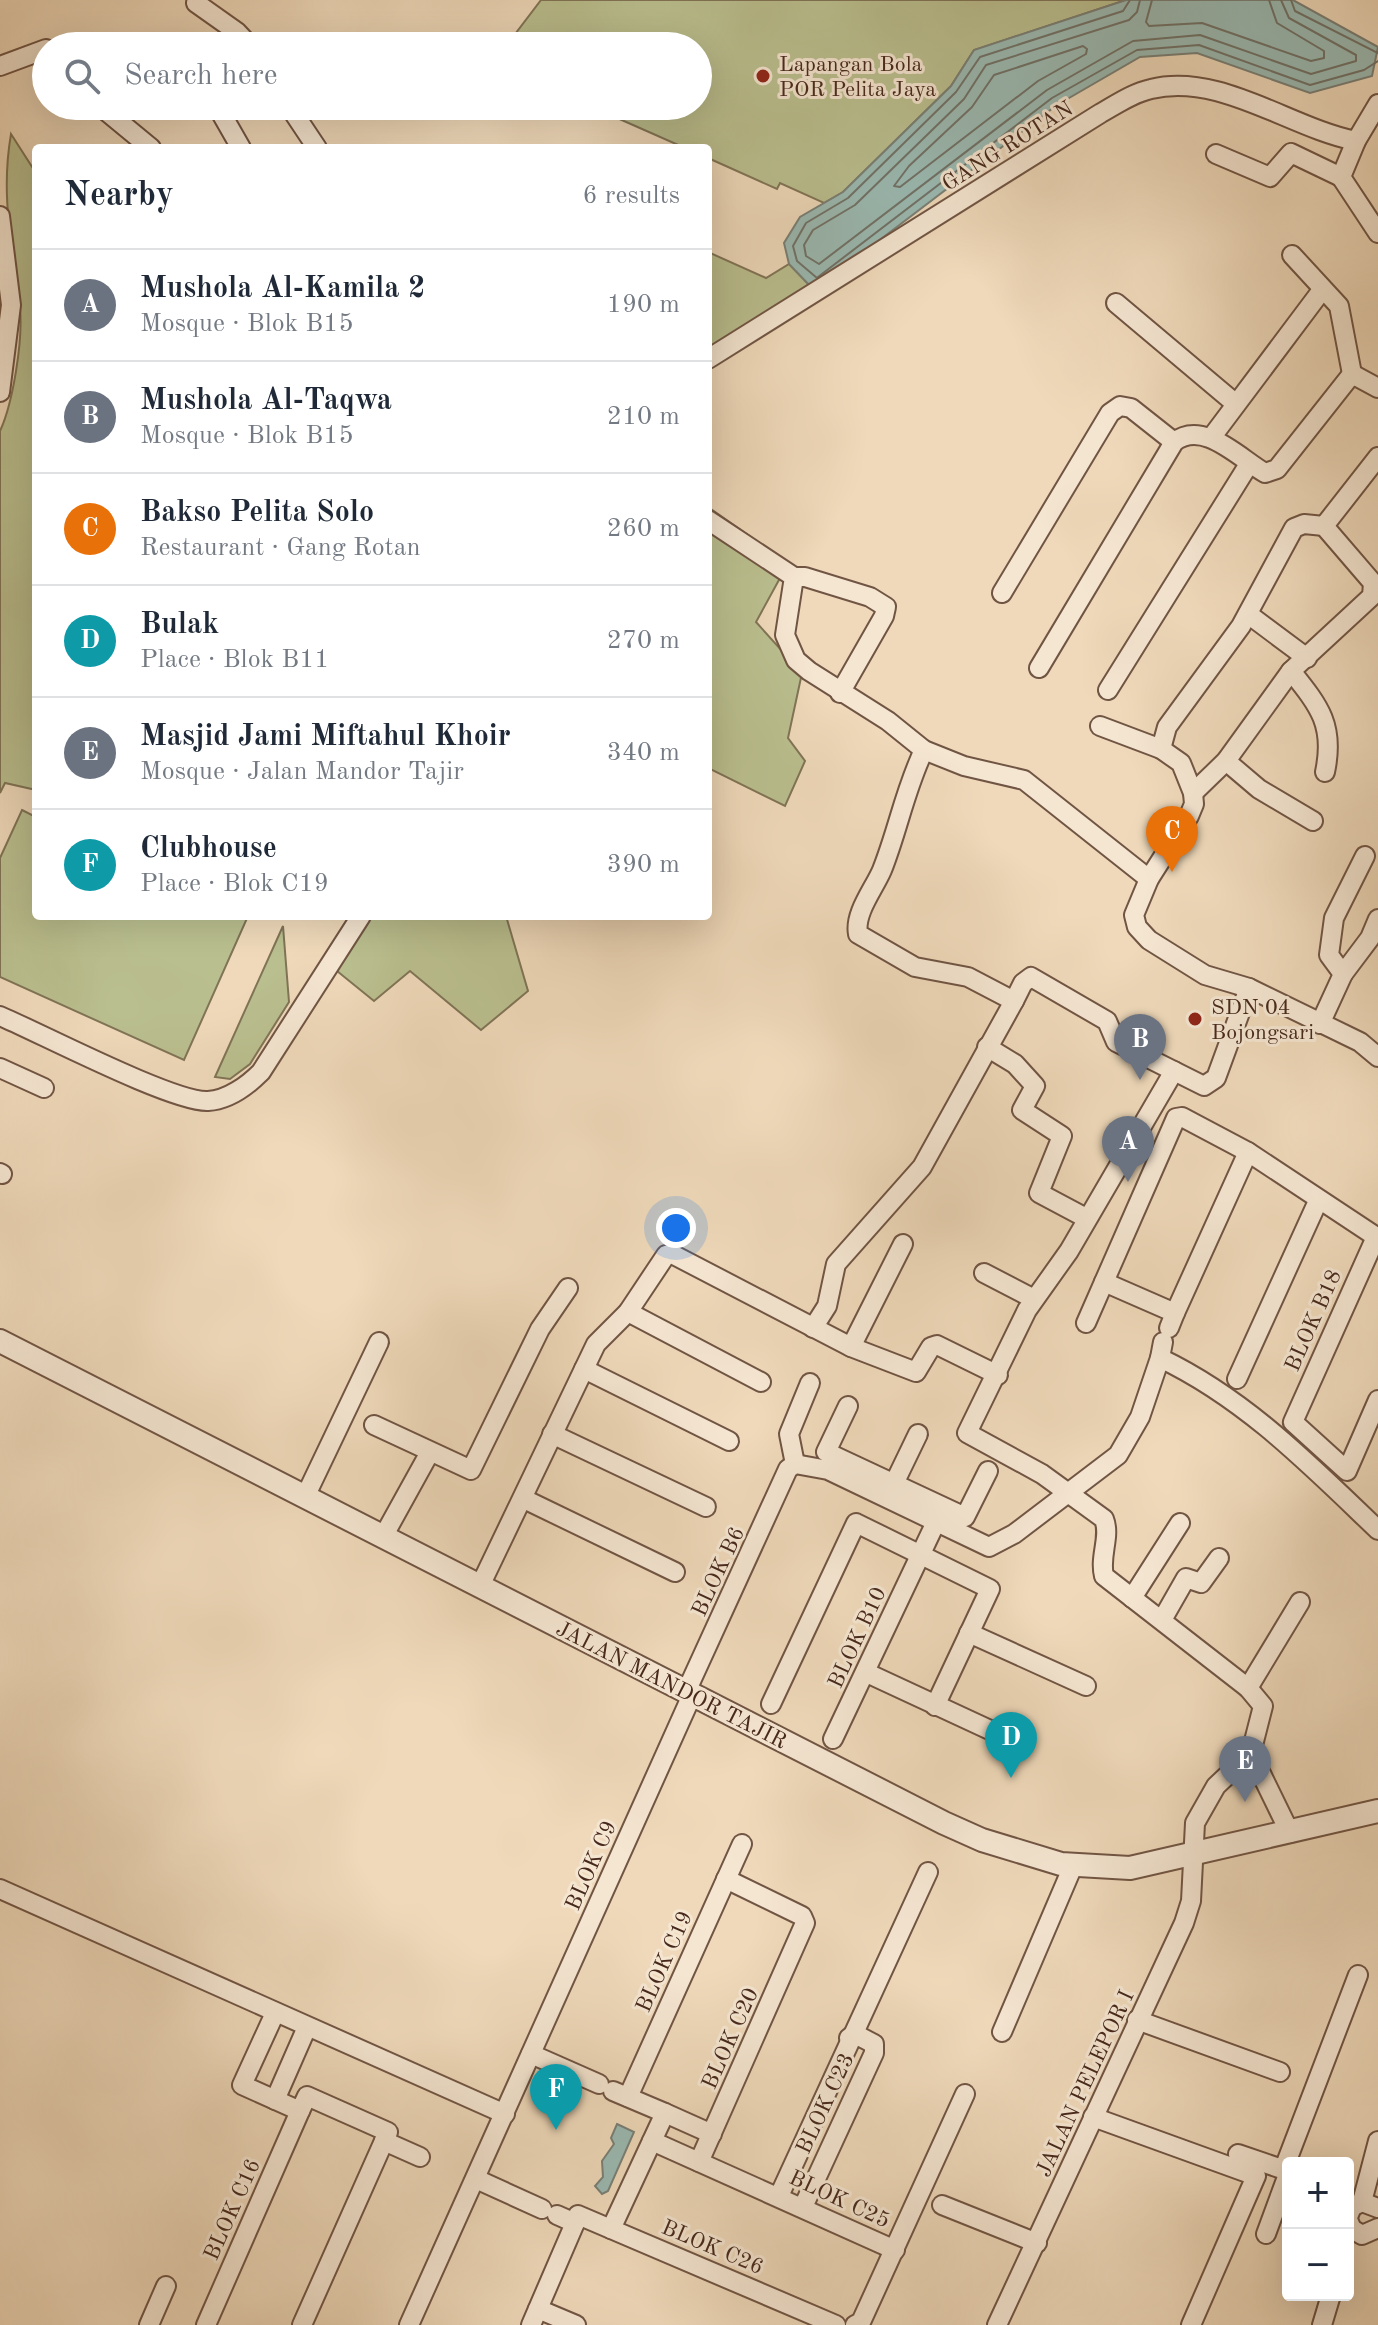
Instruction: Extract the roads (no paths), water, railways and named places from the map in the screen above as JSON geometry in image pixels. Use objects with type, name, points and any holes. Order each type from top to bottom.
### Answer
[{"type":"street","points":[[196,3],[237,32]]},
{"type":"street","points":[[0,66],[32,54]]},
{"type":"street","name":"GANG ROTAN","points":[[712,357],[1110,108],[1150,89],[1180,86],[1218,92],[1316,131],[1356,141]]},
{"type":"street","points":[[1341,177],[1356,141],[1378,104]]},
{"type":"street","points":[[117,120],[146,144]]},
{"type":"street","points":[[225,120],[239,144]]},
{"type":"street","points":[[298,120],[314,144]]},
{"type":"street","points":[[1216,154],[1270,177],[1291,153],[1341,177],[1378,233]]},
{"type":"street","points":[[0,216],[11,305],[0,392]]},
{"type":"street","points":[[1039,668],[1174,442],[1183,435],[1196,433],[1211,438],[1265,473],[1277,469],[1352,374],[1339,306],[1292,255]]},
{"type":"street","points":[[1211,438],[1322,290]]},
{"type":"street","points":[[1116,303],[1236,404]]},
{"type":"street","points":[[1352,374],[1378,388]]},
{"type":"street","points":[[1002,593],[1110,413],[1120,406],[1131,408],[1174,442]]},
{"type":"street","points":[[1324,526],[1378,457]]},
{"type":"street","points":[[1108,690],[1249,464]]},
{"type":"street","points":[[712,523],[794,577],[805,577],[870,597],[886,607],[884,616],[840,693]]},
{"type":"street","points":[[1161,749],[1167,727],[1200,686],[1248,614],[1294,528],[1304,524],[1324,526],[1373,583],[1372,596],[1291,671],[1226,761],[1193,793]]},
{"type":"street","points":[[794,577],[785,635],[796,660],[840,693],[888,721],[924,750],[964,766],[1024,780],[1149,879]]},
{"type":"street","points":[[1248,614],[1307,658]]},
{"type":"street","points":[[1291,671],[1325,719],[1329,752],[1325,772]]},
{"type":"street","points":[[1100,726],[1161,749],[1181,763],[1193,793],[1194,804],[1189,816],[1149,879],[1134,915],[1137,927],[1149,940],[1205,975],[1249,988],[1360,1042],[1378,1057]]},
{"type":"street","points":[[924,750],[907,785],[882,870],[857,924],[858,934],[915,967],[950,970],[1014,1001]]},
{"type":"street","points":[[1226,761],[1259,789],[1313,821]]},
{"type":"street","points":[[1343,974],[1329,955],[1329,941],[1334,918],[1365,856]]},
{"type":"street","points":[[1320,1024],[1343,974],[1370,938],[1378,919]]},
{"type":"street","points":[[0,1016],[173,1094],[207,1101],[220,1098],[248,1085],[261,1072],[358,920]]},
{"type":"street","points":[[813,1328],[827,1306],[836,1264],[884,1206],[922,1167],[1023,983],[1031,977],[1107,1021],[1116,1042],[1204,1086],[1216,1078],[1249,988]]},
{"type":"street","points":[[987,1047],[1015,1064],[1035,1086],[1022,1110],[1062,1136],[1039,1193],[1086,1218]]},
{"type":"street","points":[[0,1068],[44,1088]]},
{"type":"street","points":[[1174,1071],[1053,1276],[1034,1299],[967,1433],[1068,1491],[1104,1519],[1107,1527],[1101,1563],[1104,1576],[1248,1688],[1263,1706],[1251,1753],[1290,1833]]},
{"type":"street","points":[[1086,1323],[1170,1124],[1182,1117],[1248,1152],[1318,1201],[1377,1237]]},
{"type":"street","points":[[848,1406],[826,1452],[936,1522],[989,1547],[1014,1534],[1118,1455],[1140,1417],[1167,1335],[1248,1152]]},
{"type":"street","points":[[1237,1379],[1318,1201]]},
{"type":"street","name":"BLOK B18","points":[[1377,1237],[1293,1422],[1347,1471],[1378,1400]]},
{"type":"street","points":[[851,1347],[903,1244]]},
{"type":"street","points":[[480,1586],[524,1499],[552,1434],[606,1330],[628,1312],[662,1259],[672,1254],[851,1347],[916,1372],[931,1347],[937,1345],[998,1375]]},
{"type":"street","points":[[984,1273],[1034,1299]]},
{"type":"street","points":[[1104,1282],[1167,1335],[1201,1378],[1268,1425],[1378,1530]]},
{"type":"street","points":[[374,1425],[464,1470],[476,1466],[540,1329],[568,1288]]},
{"type":"street","points":[[628,1312],[761,1382]]},
{"type":"street","name":"JALAN MANDOR TAJIR","points":[[0,1341],[944,1823],[1008,1849],[1073,1866],[1130,1868],[1378,1811]]},
{"type":"street","points":[[305,1497],[379,1342]]},
{"type":"street","points":[[584,1369],[729,1441]]},
{"type":"street","points":[[810,1383],[789,1434],[792,1467],[828,1470],[965,1517],[988,1471]]},
{"type":"street","points":[[552,1434],[706,1507]]},
{"type":"street","points":[[890,1491],[918,1434]]},
{"type":"street","points":[[383,1537],[430,1452]]},
{"type":"street","name":"BLOK B6","points":[[689,1693],[792,1467]]},
{"type":"street","points":[[524,1499],[675,1572]]},
{"type":"street","name":"BLOK B10","points":[[833,1739],[867,1673],[936,1522]]},
{"type":"street","points":[[771,1704],[856,1523],[990,1589],[935,1706]]},
{"type":"street","points":[[1132,1598],[1180,1523]]},
{"type":"street","points":[[1162,1620],[1186,1578],[1201,1583],[1219,1558]]},
{"type":"street","points":[[1248,1688],[1300,1602]]},
{"type":"street","points":[[969,1633],[1086,1686]]},
{"type":"street","points":[[867,1673],[992,1731]]},
{"type":"street","name":"BLOK C9","points":[[409,2325],[689,1693]]},
{"type":"street","name":"JALAN PELEPOR I","points":[[997,2325],[1187,1912],[1195,1823],[1210,1795],[1251,1753]]},
{"type":"street","name":"BLOK C19","points":[[613,2091],[742,1844]]},
{"type":"street","points":[[1002,2032],[1073,1866]]},
{"type":"street","name":"BLOK C23","points":[[779,2196],[849,2038],[928,1872]]},
{"type":"street","name":"BLOK C20","points":[[699,2162],[803,1934],[802,1916],[726,1879]]},
{"type":"street","points":[[0,1889],[505,2114]]},
{"type":"street","points":[[1293,2157],[1358,1975]]},
{"type":"street","points":[[275,2013],[242,2085],[300,2111],[307,2096],[388,2132],[302,2325]]},
{"type":"street","points":[[1137,2020],[1280,2072]]},
{"type":"street","points":[[275,2100],[307,2027]]},
{"type":"street","name":"BLOK C23","points":[[803,2207],[874,2053],[874,2044],[863,2037],[855,2034],[849,2038]]},
{"type":"street","points":[[531,2054],[712,2134]]},
{"type":"street","name":"BLOK C25","points":[[652,2141],[895,2250],[965,2094]]},
{"type":"street","name":"BLOK C16","points":[[206,2325],[300,2111]]},
{"type":"street","points":[[611,2229],[665,2113]]},
{"type":"street","points":[[1119,2114],[1282,2173]]},
{"type":"street","points":[[1093,2117],[1256,2176],[1191,2325]]},
{"type":"street","points":[[384,2141],[420,2157]]},
{"type":"street","points":[[1378,2141],[1355,2215],[1362,2235],[1378,2228]]},
{"type":"street","points":[[476,2179],[575,2223],[534,2317],[576,2325]]},
{"type":"street","points":[[1266,2234],[1282,2189]]},
{"type":"street","points":[[942,2205],[1037,2243]]},
{"type":"street","name":"BLOK C26","points":[[575,2223],[578,2215],[836,2325]]},
{"type":"street","points":[[855,2325],[861,2322],[895,2250]]},
{"type":"street","points":[[149,2325],[166,2286]]},
{"type":"street","points":[[1322,2325],[1329,2301]]},
{"type":"water","points":[[1126,0],[1293,0],[1378,47],[1372,76],[1310,93],[1197,53],[1140,57],[1057,105],[814,290],[789,264],[784,243],[800,217],[843,192],[951,86],[974,50]]},
{"type":"water","points":[[617,2124],[634,2132],[608,2191],[602,2194],[595,2186],[603,2177],[602,2161],[614,2144],[611,2138]]},
{"type":"place","name":"Lapangan Bola POR Pelita Jaya","points":[[763,76]]},
{"type":"place","name":"Bakso Pelita Solo","points":[[1172,872]]},
{"type":"place","name":"SDN 04 Bojongsari","points":[[1195,1019]]},
{"type":"place","name":"Mushola Al-Taqwa","points":[[1140,1080]]},
{"type":"place","name":"Mushola Al-Kamila 2","points":[[1128,1182]]},
{"type":"place","name":"Bulak","points":[[1011,1778]]},
{"type":"place","name":"Masjid Jami Miftahul Khoir","points":[[1245,1802]]},
{"type":"place","name":"Clubhouse","points":[[556,2130]]}]
